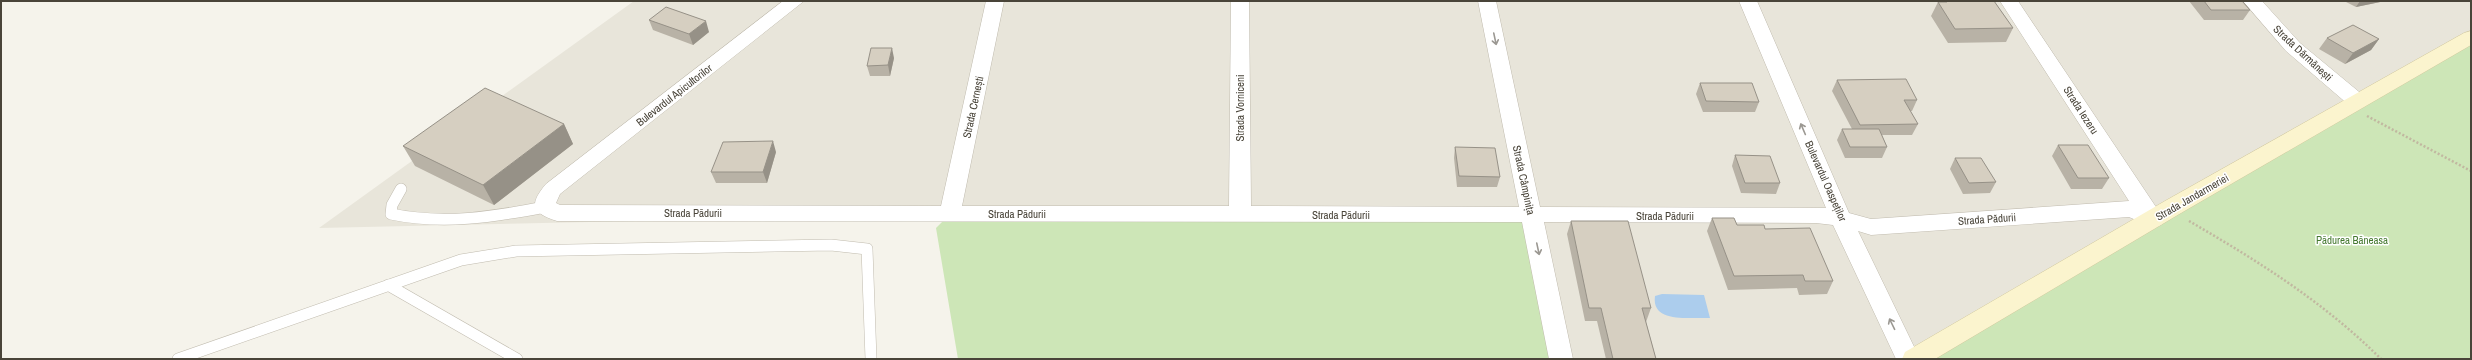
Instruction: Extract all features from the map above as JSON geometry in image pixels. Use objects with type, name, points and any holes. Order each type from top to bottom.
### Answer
[{"type":"street","name":"Bulevardul Apicultorilor","points":[[549,198],[795,1]]},
{"type":"street","name":"Strada Cernești","points":[[950,214],[995,1]]},
{"type":"street","name":"Strada Vorniceni","points":[[1240,1],[1240,215]]},
{"type":"street","name":"Strada Câmpinița","points":[[1487,1],[1561,359]]},
{"type":"street","name":"Bulevardul Oaspeților","points":[[1748,1],[1841,218],[1908,359]]},
{"type":"street","name":"Strada Iezeru","points":[[2009,1],[2161,214]]},
{"type":"street","name":"Strada Dărmănești","points":[[2252,1],[2293,47],[2353,104]]},
{"type":"street","name":"Strada Jandarmeriei","points":[[1914,359],[2161,214],[2471,37]]},
{"type":"street","name":"Strada Pădurii","points":[[549,198],[557,212],[1532,216],[1816,215],[1841,218],[1871,227],[2130,209],[2146,214],[2161,214]]},
{"type":"lane","points":[[401,189],[392,205],[391,214],[404,217],[465,220],[498,217],[549,198]]},
{"type":"lane","points":[[178,359],[461,260],[516,252],[831,245],[867,249],[871,359]]},
{"type":"lane","points":[[388,285],[517,359]]},
{"type":"path","points":[[2353,104],[2471,171]]},
{"type":"path","points":[[2161,214],[2255,260],[2350,328],[2381,359]]},
{"type":"shaded area","points":[[634,1],[2471,1],[2471,37],[1914,359],[1562,359],[950,214],[319,228]]},
{"type":"green space","name":"Pădurea Băneasa","points":[[2471,37],[2471,359],[1914,359]]},
{"type":"green space","points":[[950,214],[1532,216],[1561,359],[958,359],[936,228]]},
{"type":"water","points":[[1662,294],[1704,295],[1710,318],[1683,318],[1666,315],[1659,311],[1655,305],[1655,296]]},
{"type":"building","points":[[1994,1],[2013,28],[1955,29],[1938,2]]},
{"type":"building","points":[[2204,1],[2242,1],[2250,10],[2211,10]]},
{"type":"building","points":[[666,7],[706,21],[689,34],[649,20]]},
{"type":"building","points":[[2353,25],[2379,39],[2353,53],[2327,38]]},
{"type":"building","points":[[871,48],[892,48],[888,65],[867,66]]},
{"type":"building","points":[[1906,79],[1917,100],[1904,100],[1918,124],[1860,125],[1837,80]]},
{"type":"building","points":[[1700,83],[1752,83],[1759,102],[1706,101]]},
{"type":"building","points":[[485,88],[564,124],[483,185],[403,146]]},
{"type":"building","points":[[1842,129],[1879,129],[1887,147],[1850,147]]},
{"type":"building","points":[[773,141],[763,172],[711,172],[723,142]]},
{"type":"building","points":[[2058,145],[2088,145],[2109,178],[2078,178]]},
{"type":"building","points":[[1455,147],[1495,148],[1500,177],[1459,176]]},
{"type":"building","points":[[1735,155],[1770,156],[1780,183],[1745,183]]},
{"type":"building","points":[[1955,158],[1981,158],[1996,182],[1969,183]]},
{"type":"building","points":[[1712,218],[1734,218],[1737,225],[1764,225],[1765,229],[1810,228],[1833,281],[1805,281],[1803,275],[1734,276]]},
{"type":"building","points":[[1571,221],[1628,221],[1651,308],[1642,308],[1656,359],[1613,359],[1601,308],[1589,308]]}]
